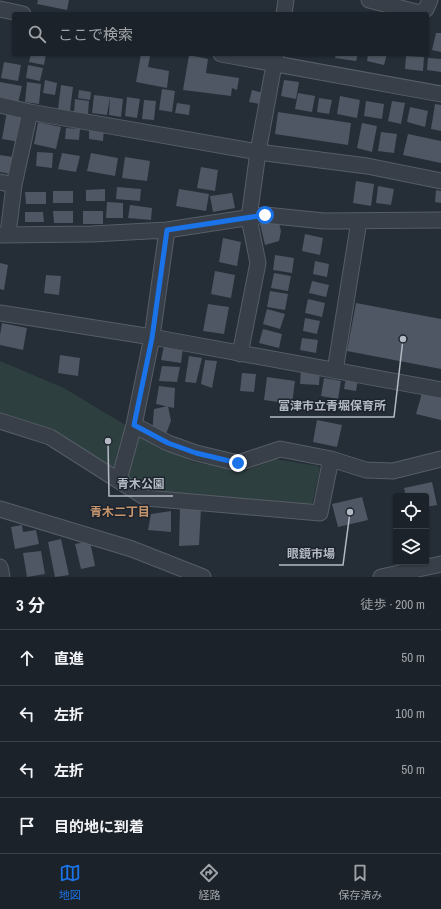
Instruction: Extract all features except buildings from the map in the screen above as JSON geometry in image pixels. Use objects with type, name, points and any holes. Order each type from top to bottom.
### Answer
[{"type":"street","points":[[284,12],[286,0]]},
{"type":"street","points":[[369,0],[416,12]]},
{"type":"street","points":[[422,12],[426,10],[430,0]]},
{"type":"street","points":[[0,9],[14,12]]},
{"type":"street","points":[[243,56],[275,59],[441,94]]},
{"type":"street","points":[[240,354],[258,263],[249,218],[258,152],[275,59]]},
{"type":"street","points":[[0,105],[30,112],[258,152],[367,166],[441,181]]},
{"type":"street","points":[[30,112],[7,183],[4,234],[92,234],[167,230],[265,215],[324,221],[441,220]]},
{"type":"street","points":[[335,371],[359,221]]},
{"type":"street","points":[[119,480],[134,425],[152,338],[167,230]]},
{"type":"street","points":[[0,313],[152,338],[441,390]]},
{"type":"street","points":[[0,421],[50,436],[146,498],[320,513],[331,460]]},
{"type":"street","points":[[134,425],[168,443],[196,453],[238,463],[280,449],[331,460],[366,470],[393,471],[441,459]]},
{"type":"street","points":[[0,508],[132,549],[203,577]]},
{"type":"street","points":[[381,577],[441,564]]},
{"type":"street","points":[[0,567],[2,577]]},
{"type":"shaded area","points":[[0,361],[64,388],[165,449],[193,462],[245,471],[275,459],[318,466],[320,469],[311,509],[149,494],[0,418]]},
{"type":"place","name":"富津市立青堀保育所","points":[[403,339]]},
{"type":"place","name":"青木公園","points":[[108,441]]},
{"type":"place","name":"眼鏡市場","points":[[350,512]]},
{"type":"district","name":"青木二丁目","points":[[120,512]]},
{"type":"route","points":[[238,463],[196,453],[168,443],[134,425],[152,338],[167,230],[265,215]]}]
